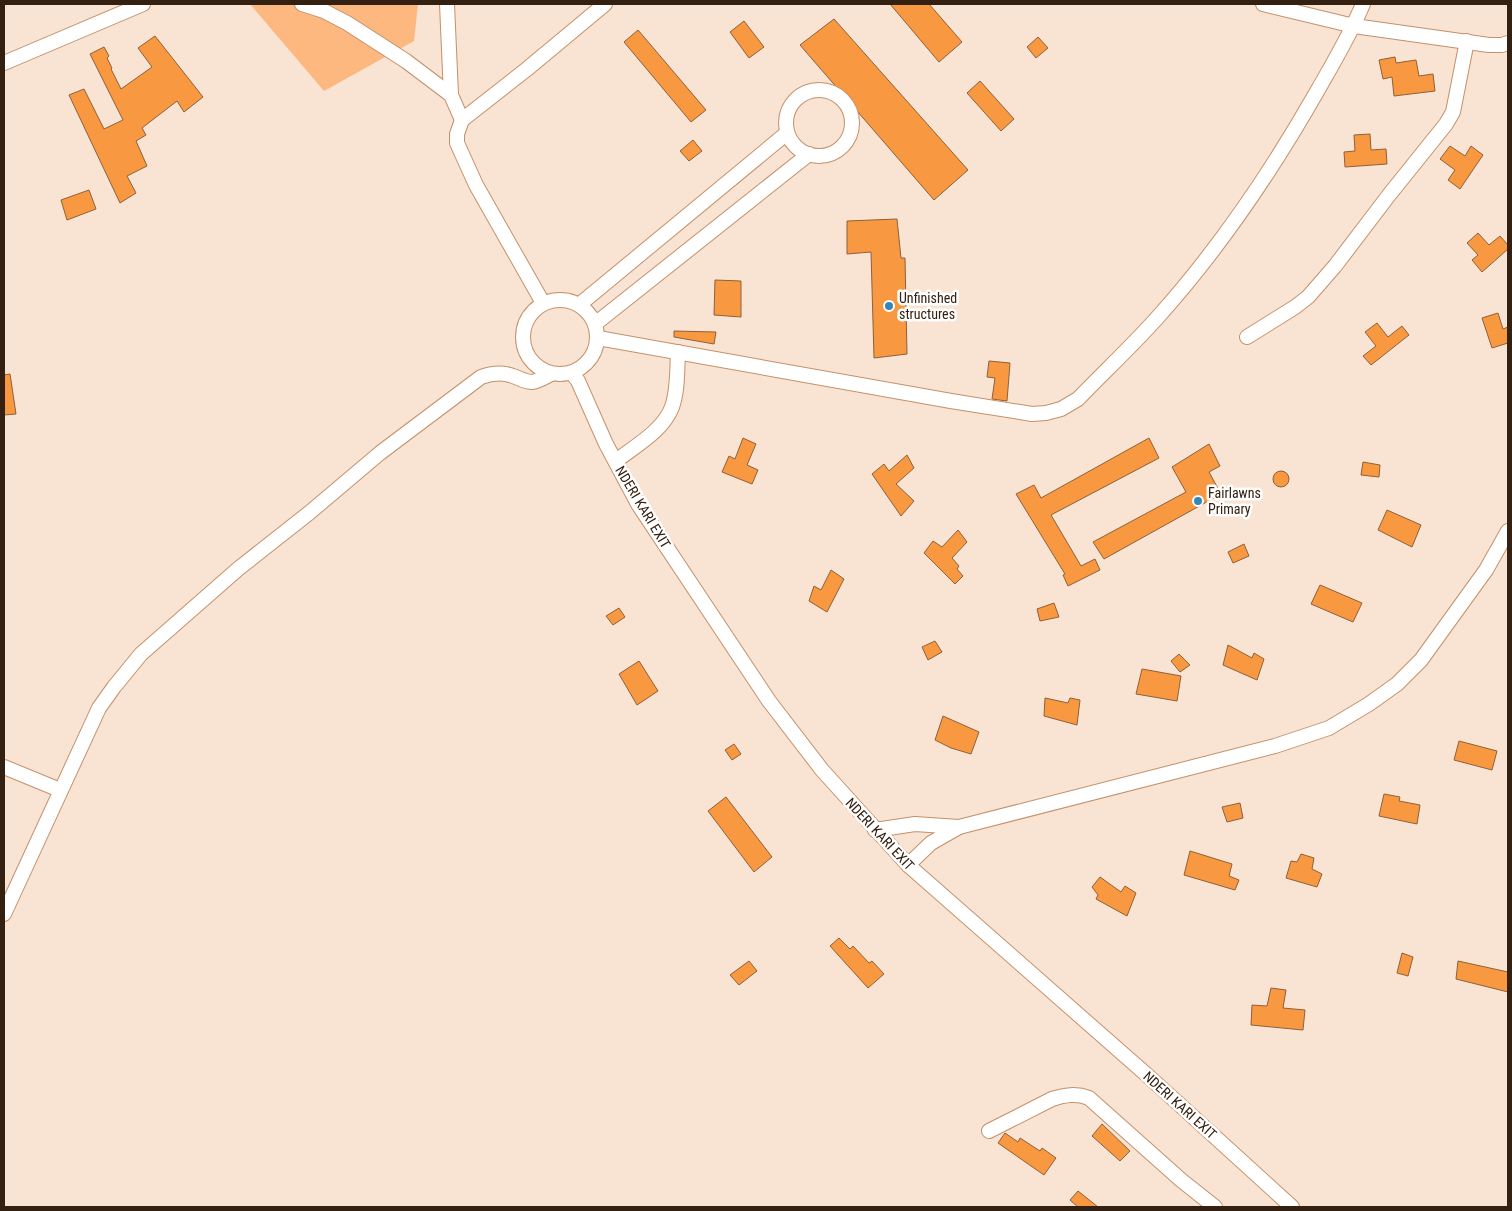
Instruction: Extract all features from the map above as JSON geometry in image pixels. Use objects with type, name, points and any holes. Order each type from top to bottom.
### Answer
[{"type":"street","points":[[4,63],[143,4]]},
{"type":"street","points":[[304,4],[340,19],[378,42],[406,60],[451,95]]},
{"type":"street","points":[[447,4],[451,95],[462,120]]},
{"type":"street","points":[[543,303],[476,185],[456,143],[458,127],[462,120],[605,4]]},
{"type":"street","points":[[1264,4],[1354,26],[1489,45],[1508,43]]},
{"type":"street","points":[[598,338],[1032,414],[1046,414],[1061,409],[1078,399],[1157,318],[1207,258],[1262,182],[1302,119],[1354,26],[1363,4]]},
{"type":"street","points":[[1247,337],[1304,302],[1335,266],[1446,124],[1453,112],[1467,41]]},
{"type":"street","points":[[811,90],[822,90],[832,93],[841,99],[848,108],[851,118],[851,129],[847,139],[840,148],[831,153],[820,156],[810,154],[796,146],[787,133],[787,112],[793,102],[811,90]]},
{"type":"street","points":[[579,305],[787,133]]},
{"type":"street","points":[[595,324],[810,154]]},
{"type":"street","points":[[4,914],[95,716],[114,687],[141,654],[238,569],[309,513],[380,453],[481,377],[500,373],[527,382],[534,382],[552,374],[572,373],[583,368],[591,360],[596,350],[598,338],[595,324],[589,313],[579,305],[564,300],[543,303],[528,318],[524,330],[523,343],[528,355],[536,366],[552,374]]},
{"type":"street","points":[[616,461],[650,436],[672,407],[676,386],[678,352]]},
{"type":"street","name":"NDERI KARI EXIT","points":[[572,373],[638,504],[769,701],[822,770],[908,865],[1147,1074],[1292,1207]]},
{"type":"street","points":[[908,865],[931,843],[959,827],[1274,746],[1330,728],[1397,684],[1421,660],[1486,570],[1508,531]]},
{"type":"street","points":[[4,767],[60,790]]},
{"type":"street","points":[[875,830],[915,824],[959,827]]},
{"type":"street","points":[[988,1131],[1052,1099],[1080,1094],[1089,1098],[1181,1180],[1215,1207]]},
{"type":"shaded area","points":[[250,4],[418,4],[414,41],[324,91]]},
{"type":"building","points":[[890,4],[929,4],[962,42],[939,62]]},
{"type":"building","points":[[834,19],[968,170],[934,200],[800,45]]},
{"type":"building","points":[[744,21],[764,47],[749,58],[730,32]]},
{"type":"building","points":[[638,30],[706,110],[691,122],[624,42]]},
{"type":"building","points":[[155,36],[203,97],[184,112],[177,101],[142,128],[146,135],[136,141],[147,166],[127,176],[136,193],[120,203],[69,95],[84,89],[104,129],[123,120],[90,54],[104,47],[109,56],[107,58],[111,69],[121,89],[152,67],[138,48]]},
{"type":"building","points":[[1038,37],[1048,48],[1036,58],[1027,47]]},
{"type":"building","points":[[1395,57],[1396,63],[1416,60],[1419,76],[1433,74],[1435,91],[1394,96],[1392,77],[1383,79],[1379,60]]},
{"type":"building","points":[[980,81],[1014,119],[1001,131],[967,93]]},
{"type":"building","points":[[1370,134],[1371,150],[1386,149],[1387,164],[1345,167],[1344,152],[1355,151],[1354,135]]},
{"type":"building","points":[[693,140],[702,151],[689,161],[680,151]]},
{"type":"building","points":[[1450,146],[1465,156],[1471,146],[1483,155],[1460,189],[1448,180],[1455,170],[1440,159]]},
{"type":"building","points":[[89,190],[96,209],[67,220],[61,200]]},
{"type":"building","name":"Unfinished structures","points":[[897,219],[901,258],[905,258],[907,354],[874,358],[871,252],[847,254],[847,221]]},
{"type":"building","points":[[1478,233],[1489,245],[1500,236],[1508,245],[1508,249],[1482,272],[1472,260],[1478,255],[1467,243]]},
{"type":"building","points":[[715,280],[741,281],[741,317],[714,315]]},
{"type":"building","points":[[1498,313],[1503,329],[1508,327],[1508,343],[1492,348],[1482,318]]},
{"type":"building","points":[[1377,323],[1388,337],[1402,326],[1409,335],[1371,365],[1363,356],[1376,346],[1365,332]]},
{"type":"building","points":[[674,331],[716,332],[714,344],[674,337]]},
{"type":"building","points":[[989,361],[1010,363],[1007,401],[992,399],[995,378],[987,377]]},
{"type":"building","points":[[10,374],[16,414],[4,415],[4,375]]},
{"type":"building","points":[[743,438],[756,444],[747,465],[758,470],[752,484],[722,472],[729,456],[735,459]]},
{"type":"building","points":[[1149,438],[1159,458],[1051,515],[1081,566],[1095,559],[1100,570],[1068,586],[1063,575],[1065,574],[1016,494],[1034,485],[1041,498]]},
{"type":"building","points":[[1209,444],[1220,466],[1209,472],[1221,494],[1104,559],[1093,542],[1186,492],[1172,467]]},
{"type":"building","points":[[907,455],[914,468],[896,484],[914,501],[901,516],[872,474],[884,464],[889,471]]},
{"type":"building","points":[[1363,462],[1380,465],[1379,477],[1361,475]]},
{"type":"building","points":[[1278,471],[1284,471],[1289,476],[1287,485],[1278,487],[1273,482],[1273,476]]},
{"type":"building","points":[[1387,510],[1421,525],[1412,547],[1378,530]]},
{"type":"building","points":[[958,530],[967,542],[952,558],[959,566],[957,569],[963,576],[955,584],[924,553],[933,541],[942,547]]},
{"type":"building","points":[[1244,544],[1249,556],[1233,563],[1228,552]]},
{"type":"building","points":[[831,570],[844,579],[827,612],[809,601],[814,586],[821,590]]},
{"type":"building","points":[[1320,585],[1362,603],[1353,622],[1311,604]]},
{"type":"building","points":[[1054,603],[1059,617],[1040,621],[1037,609]]},
{"type":"building","points":[[619,608],[625,617],[613,625],[606,616]]},
{"type":"building","points":[[935,641],[942,652],[928,660],[922,647]]},
{"type":"building","points":[[1228,645],[1252,658],[1254,653],[1264,659],[1257,680],[1223,665]]},
{"type":"building","points":[[1179,654],[1190,665],[1180,672],[1171,661]]},
{"type":"building","points":[[639,661],[658,691],[637,705],[619,674]]},
{"type":"building","points":[[1142,669],[1181,676],[1177,701],[1136,694]]},
{"type":"building","points":[[1045,698],[1068,703],[1070,698],[1080,700],[1077,725],[1044,716]]},
{"type":"building","points":[[943,716],[979,732],[971,754],[951,748],[935,740]]},
{"type":"building","points":[[1459,741],[1497,751],[1492,770],[1454,760]]},
{"type":"building","points":[[734,744],[741,754],[732,760],[725,750]]},
{"type":"building","points":[[1384,794],[1400,797],[1399,801],[1420,805],[1417,824],[1379,816]]},
{"type":"building","points":[[726,797],[772,857],[754,872],[708,811]]},
{"type":"building","points":[[1240,803],[1243,818],[1227,822],[1222,807]]},
{"type":"building","points":[[1190,851],[1232,864],[1229,876],[1239,880],[1235,890],[1184,875]]},
{"type":"building","points":[[1301,854],[1314,858],[1312,869],[1322,874],[1317,887],[1286,878],[1291,861],[1297,862]]},
{"type":"building","points":[[1100,877],[1121,892],[1125,886],[1136,893],[1127,916],[1096,899],[1098,895],[1092,887]]},
{"type":"building","points":[[839,938],[850,949],[853,946],[869,963],[872,961],[884,974],[868,988],[830,946]]},
{"type":"building","points":[[1402,953],[1413,957],[1408,976],[1397,973]]},
{"type":"building","points":[[749,961],[757,971],[739,985],[730,975]]},
{"type":"building","points":[[1458,961],[1508,972],[1508,992],[1456,979]]},
{"type":"building","points":[[1271,988],[1286,990],[1283,1008],[1305,1010],[1303,1030],[1251,1025],[1252,1005],[1267,1006]]},
{"type":"building","points":[[1102,1124],[1130,1151],[1120,1161],[1092,1136]]},
{"type":"building","points":[[1005,1133],[1018,1142],[1020,1138],[1040,1151],[1042,1148],[1056,1158],[1044,1175],[998,1143]]},
{"type":"building","points":[[1078,1191],[1098,1207],[1078,1207],[1070,1200]]},
{"type":"place","name":"Unfinished structures","points":[[889,306]]},
{"type":"place","name":"Fairlawns Primary","points":[[1198,501]]}]
